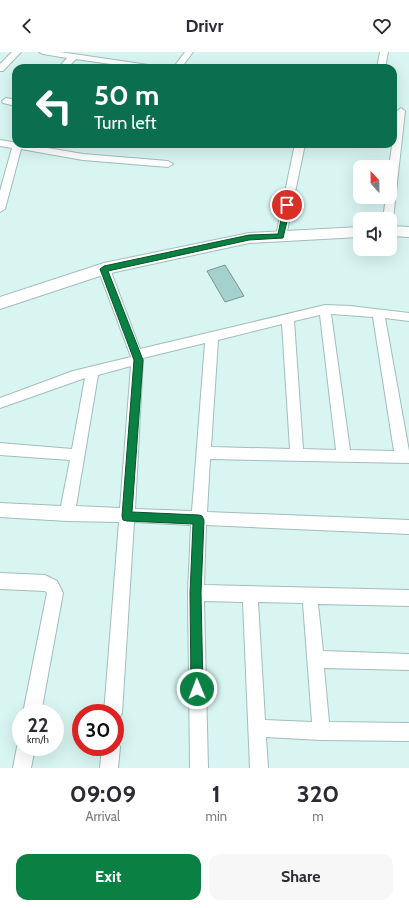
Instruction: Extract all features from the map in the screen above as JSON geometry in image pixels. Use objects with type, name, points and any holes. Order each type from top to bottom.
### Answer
[{"type":"main road","points":[[397,231],[409,232]]},
{"type":"main road","points":[[0,303],[104,269],[249,238],[353,232]]},
{"type":"street","points":[[43,52],[122,60],[138,64]]},
{"type":"street","points":[[180,64],[189,52]]},
{"type":"street","points":[[382,64],[384,52]]},
{"type":"street","points":[[0,55],[15,54]]},
{"type":"street","points":[[0,69],[15,54]]},
{"type":"street","points":[[65,64],[71,55]]},
{"type":"street","points":[[6,101],[12,102]]},
{"type":"street","points":[[397,144],[401,110]]},
{"type":"street","points":[[0,143],[12,144]]},
{"type":"street","points":[[0,209],[17,148]]},
{"type":"street","points":[[34,148],[83,157],[168,164]]},
{"type":"street","points":[[281,236],[299,148]]},
{"type":"street","points":[[389,212],[396,148]]},
{"type":"street","points":[[104,269],[138,357],[114,704]]},
{"type":"street","points":[[326,309],[344,456]]},
{"type":"street","points":[[0,402],[73,376],[138,357],[212,336],[326,309],[409,316]]},
{"type":"street","points":[[203,453],[406,457],[378,313]]},
{"type":"street","points":[[288,318],[298,455]]},
{"type":"street","points":[[199,768],[196,593],[203,453],[212,336]]},
{"type":"street","points":[[67,514],[94,370]]},
{"type":"street","points":[[0,449],[78,455]]},
{"type":"street","points":[[0,510],[199,520],[409,527]]},
{"type":"street","points":[[0,581],[45,583],[52,586],[55,593],[34,704]]},
{"type":"street","points":[[196,593],[409,598]]},
{"type":"street","points":[[250,594],[260,768]]},
{"type":"street","points":[[310,596],[321,731]]},
{"type":"street","points":[[315,659],[409,662]]},
{"type":"street","points":[[257,728],[321,731],[409,732]]},
{"type":"street","points":[[22,768],[24,756]]},
{"type":"street","points":[[109,768],[110,756]]},
{"type":"building","points":[[225,265],[244,296],[225,302],[207,271]]},
{"type":"route","points":[[197,689],[196,593],[199,520],[127,516],[138,360],[104,269],[249,238],[281,236],[287,205]]}]
